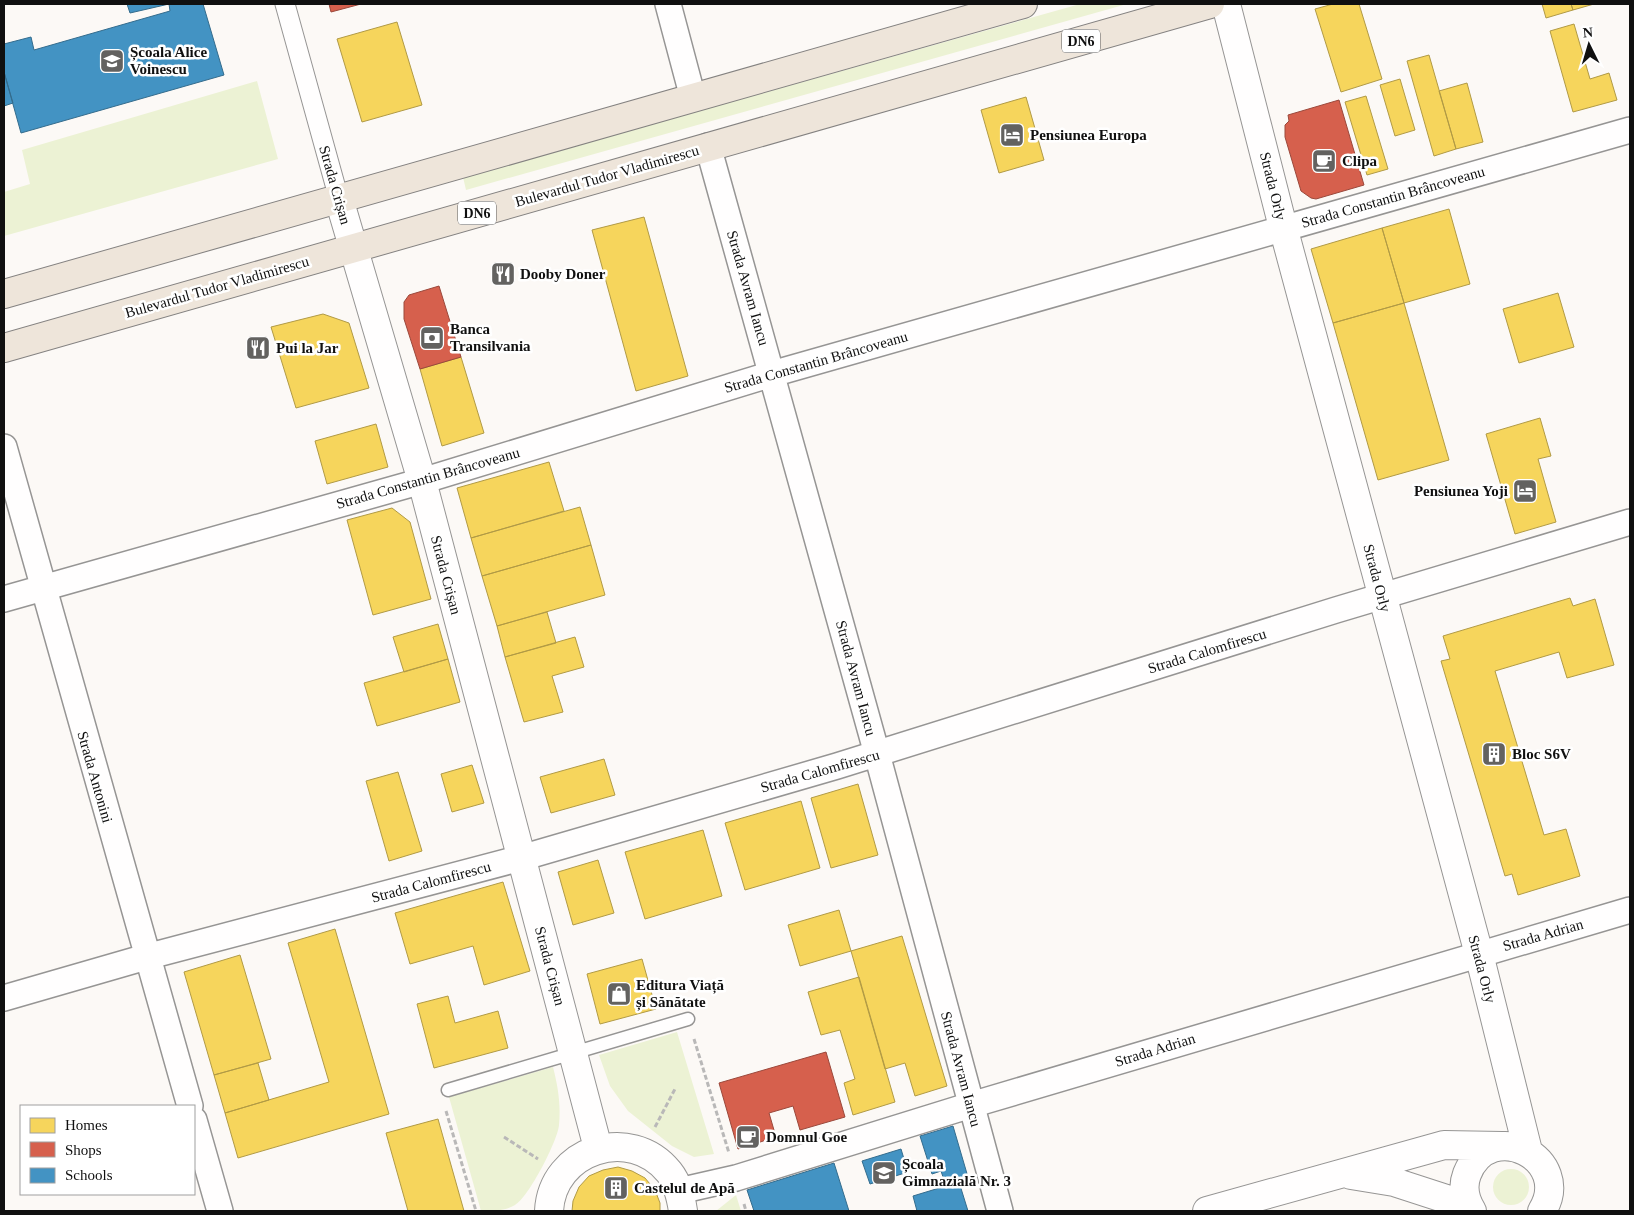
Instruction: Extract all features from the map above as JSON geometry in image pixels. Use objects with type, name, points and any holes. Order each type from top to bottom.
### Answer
[{"type":"main road","points":[[4,294],[1023,4]]},
{"type":"main road","name":"Bulevardul Tudor Vladimirescu","points":[[4,348],[1210,4]]},
{"type":"street","name":"Strada Crișan","points":[[285,4],[352,248],[422,481],[598,1148]]},
{"type":"street","points":[[668,4],[693,98]]},
{"type":"street","name":"Strada Orly","points":[[1226,4],[1283,228],[1479,954],[1515,1149]]},
{"type":"street","name":"Strada Constantin Brâncoveanu","points":[[4,599],[422,481],[772,374],[1630,130]]},
{"type":"street","name":"Strada Avram Iancu","points":[[708,146],[877,754],[1000,1211]]},
{"type":"street","name":"Strada Antonini","points":[[4,447],[146,958],[190,1105]]},
{"type":"street","name":"Strada Calomfirescu","points":[[4,998],[521,858],[877,754],[1382,596],[1630,522]]},
{"type":"street","name":"Strada Adrian","points":[[681,1201],[736,1178],[971,1105],[1630,910]]},
{"type":"street","points":[[195,1124],[220,1211]]},
{"type":"street","points":[[1207,1211],[1444,1145],[1515,1149],[1539,1160],[1546,1171],[1549,1184],[1549,1197],[1542,1211]]},
{"type":"street","points":[[549,1211],[552,1193],[559,1178],[569,1164],[582,1155],[598,1148],[618,1146],[638,1150],[656,1158],[670,1173],[681,1201]]},
{"type":"street","points":[[1470,1208],[1465,1186],[1470,1167],[1478,1157],[1489,1150],[1515,1149]]},
{"type":"street","points":[[1340,1173],[1394,1182],[1470,1208]]},
{"type":"lane","points":[[448,1090],[688,1019]]},
{"type":"path","points":[[688,1019],[746,1211]]},
{"type":"path","points":[[638,1150],[653,1131],[675,1089]]},
{"type":"path","points":[[448,1090],[443,1098],[476,1211]]},
{"type":"path","points":[[504,1137],[544,1163],[559,1178]]},
{"type":"green space","points":[[1080,4],[1127,4],[466,190],[463,177]]},
{"type":"green space","points":[[257,81],[278,159],[4,236],[4,192],[30,184],[22,150]]},
{"type":"green space","points":[[677,1032],[714,1154],[694,1157],[672,1146],[628,1111],[610,1086],[599,1055]]},
{"type":"green space","points":[[553,1067],[559,1096],[560,1117],[554,1143],[548,1155],[535,1180],[521,1200],[503,1210],[481,1211],[449,1097]]},
{"type":"green space","points":[[1511,1169],[1518,1170],[1524,1174],[1528,1180],[1528,1194],[1524,1200],[1518,1204],[1511,1205],[1504,1204],[1498,1200],[1494,1194],[1493,1187],[1494,1180],[1498,1174],[1504,1170]]},
{"type":"green space","points":[[736,1195],[741,1211],[716,1211]]},
{"type":"building: Homes","points":[[1333,4],[1359,4],[1382,79],[1341,92],[1315,9]]},
{"type":"building: Homes","points":[[1542,4],[1571,4],[1573,10],[1546,18]]},
{"type":"building: Homes","points":[[1571,4],[1594,4],[1573,10]]},
{"type":"building: Homes","points":[[397,22],[422,105],[362,122],[337,39]]},
{"type":"building: Homes","points":[[1574,24],[1590,79],[1609,73],[1617,100],[1573,112],[1550,31]]},
{"type":"building: Homes","points":[[1429,55],[1456,149],[1434,156],[1407,61]]},
{"type":"building: Homes","points":[[1400,79],[1415,130],[1395,136],[1380,85]]},
{"type":"building: Homes","points":[[1467,83],[1483,142],[1456,149],[1439,91]]},
{"type":"building: Homes","points":[[1366,96],[1388,169],[1367,175],[1345,102]]},
{"type":"building: Homes","name":"Pensiunea Europa","points":[[1026,97],[1044,160],[999,173],[981,110]]},
{"type":"building: Homes","points":[[1449,209],[1470,284],[1404,303],[1382,228]]},
{"type":"building: Homes","points":[[644,217],[688,376],[636,391],[592,230]]},
{"type":"building: Homes","points":[[1382,228],[1404,303],[1333,323],[1311,249]]},
{"type":"building: Homes","points":[[1558,293],[1574,347],[1519,363],[1503,309]]},
{"type":"building: Homes","points":[[1404,303],[1449,460],[1378,480],[1333,323]]},
{"type":"building: Homes","points":[[323,314],[349,323],[369,388],[296,408],[271,327]]},
{"type":"building: Homes","points":[[461,357],[484,433],[442,446],[420,369]]},
{"type":"building: Homes","name":"Pensiunea Yoji","points":[[1540,418],[1551,456],[1538,459],[1556,522],[1515,534],[1486,434]]},
{"type":"building: Homes","points":[[376,424],[388,467],[327,484],[315,441]]},
{"type":"building: Homes","points":[[549,462],[564,511],[471,538],[457,488]]},
{"type":"building: Homes","points":[[580,507],[591,545],[482,576],[471,538]]},
{"type":"building: Homes","points":[[392,508],[410,522],[431,599],[373,615],[347,520]]},
{"type":"building: Homes","points":[[591,545],[605,595],[497,626],[482,576]]},
{"type":"building: Homes","name":"Bloc S6V","points":[[1570,598],[1573,606],[1595,599],[1614,665],[1567,678],[1559,652],[1495,671],[1544,835],[1566,829],[1580,876],[1518,895],[1512,874],[1505,876],[1441,661],[1450,659],[1443,636]]},
{"type":"building: Homes","points":[[547,612],[556,643],[505,657],[497,626]]},
{"type":"building: Homes","points":[[438,624],[448,659],[404,672],[393,637]]},
{"type":"building: Homes","points":[[575,637],[584,667],[552,676],[563,712],[524,722],[505,657]]},
{"type":"building: Homes","points":[[448,659],[460,702],[377,726],[364,683]]},
{"type":"building: Homes","points":[[604,759],[615,795],[551,813],[540,777]]},
{"type":"building: Homes","points":[[472,765],[484,803],[452,812],[441,774]]},
{"type":"building: Homes","points":[[398,772],[422,851],[389,861],[366,781]]},
{"type":"building: Homes","points":[[858,784],[878,855],[831,868],[811,798]]},
{"type":"building: Homes","points":[[801,801],[820,868],[745,890],[725,823]]},
{"type":"building: Homes","points":[[703,830],[722,896],[645,919],[625,852]]},
{"type":"building: Homes","points":[[598,860],[614,913],[573,925],[558,872]]},
{"type":"building: Homes","points":[[503,882],[530,971],[484,985],[473,946],[410,964],[395,913]]},
{"type":"building: Homes","points":[[839,910],[851,951],[800,966],[788,925]]},
{"type":"building: Homes","points":[[335,929],[389,1114],[238,1158],[225,1113],[329,1082],[288,943]]},
{"type":"building: Homes","points":[[902,936],[947,1086],[915,1096],[905,1063],[885,1069],[851,951]]},
{"type":"building: Homes","points":[[240,955],[271,1059],[214,1075],[184,972]]},
{"type":"building: Homes","points":[[642,959],[656,1009],[600,1024],[587,974]]},
{"type":"building: Homes","points":[[859,977],[895,1102],[853,1115],[844,1083],[855,1079],[840,1030],[821,1035],[808,992]]},
{"type":"building: Homes","points":[[448,996],[455,1023],[498,1011],[508,1048],[434,1068],[417,1004]]},
{"type":"building: Homes","points":[[258,1063],[269,1100],[225,1113],[214,1075]]},
{"type":"building: Homes","points":[[438,1119],[464,1211],[408,1211],[386,1133]]},
{"type":"building: Homes","name":"Castelul de Apă","points":[[618,1167],[632,1171],[645,1178],[655,1190],[660,1203],[660,1211],[572,1211],[573,1201],[579,1187],[589,1176],[603,1170]]},
{"type":"building: Shops","points":[[329,4],[361,4],[331,12]]},
{"type":"building: Shops","name":"Clipa","points":[[1339,100],[1364,185],[1316,199],[1311,198],[1301,191],[1285,137],[1285,125],[1289,121],[1288,115]]},
{"type":"building: Shops","name":"Banca Transilvania","points":[[439,286],[461,357],[420,369],[404,319],[404,302],[409,295]]},
{"type":"building: Shops","points":[[826,1052],[845,1117],[800,1130],[793,1106],[769,1113],[776,1137],[738,1149],[719,1083]]},
{"type":"building: Schools","points":[[127,4],[169,4],[130,13]]},
{"type":"building: Schools","name":"Școala Alice Voinescu","points":[[169,4],[203,4],[224,75],[21,133],[4,72],[4,44],[31,37],[34,50],[170,11]]},
{"type":"building: Schools","points":[[4,72],[13,103],[4,106]]},
{"type":"building: Schools","points":[[953,1126],[970,1184],[960,1186],[959,1182],[946,1186],[941,1171],[932,1174],[920,1136]]},
{"type":"building: Schools","points":[[901,1149],[908,1172],[870,1184],[862,1161]]},
{"type":"building: Schools","points":[[834,1163],[849,1211],[754,1211],[747,1190]]},
{"type":"building: Schools","points":[[959,1182],[968,1211],[917,1211],[913,1196]]},
{"type":"place","name":"Școala Alice Voinescu","points":[[112,61]]},
{"type":"place","name":"Pensiunea Europa","points":[[1012,135]]},
{"type":"place","name":"Clipa","points":[[1324,161]]},
{"type":"place","name":"Dooby Doner","points":[[503,274]]},
{"type":"place","name":"Banca Transilvania","points":[[432,338]]},
{"type":"place","name":"Pui la Jar","points":[[258,348]]},
{"type":"place","name":"Pensiunea Yoji","points":[[1525,491]]},
{"type":"place","name":"Bloc S6V","points":[[1494,754]]},
{"type":"place","name":"Editura Viață și Sănătate","points":[[619,994]]},
{"type":"place","name":"Domnul Goe","points":[[748,1137]]},
{"type":"place","name":"Școala Gimnazială Nr. 3","points":[[884,1173]]},
{"type":"place","name":"Castelul de Apă","points":[[616,1188]]}]
